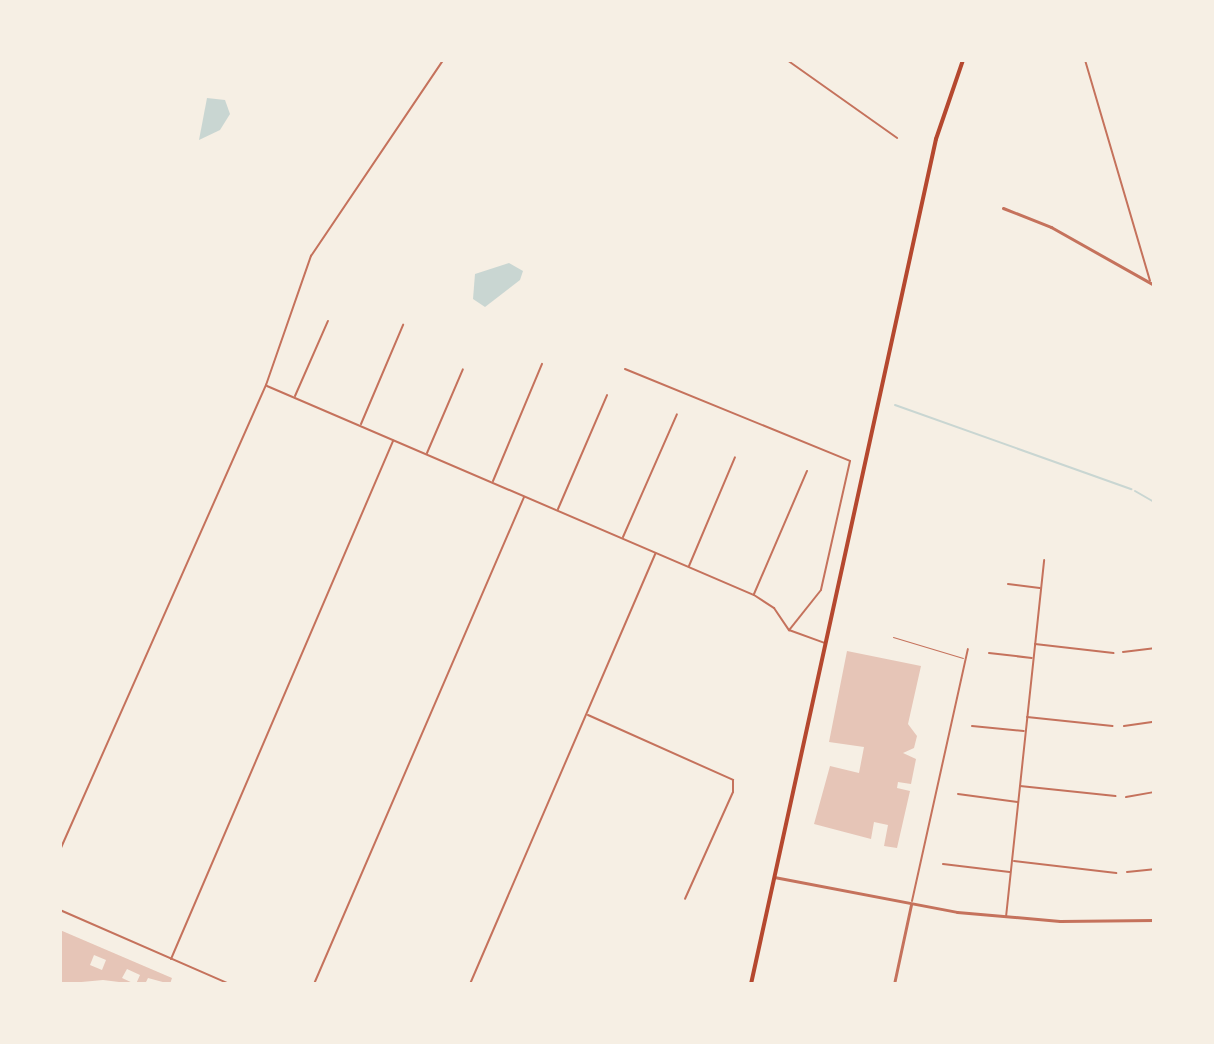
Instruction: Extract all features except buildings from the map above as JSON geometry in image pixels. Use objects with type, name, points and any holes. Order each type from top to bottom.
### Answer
[{"type":"main road","points":[[751,984],[936,139],[963,60]]},
{"type":"street","points":[[60,850],[266,385],[311,256],[443,60]]},
{"type":"street","points":[[787,60],[897,138]]},
{"type":"street","points":[[1085,60],[1152,283]]},
{"type":"street","points":[[1003,208],[1152,283]]},
{"type":"street","points":[[295,397],[328,321]]},
{"type":"street","points":[[360,425],[403,325]]},
{"type":"street","points":[[492,482],[542,364]]},
{"type":"street","points":[[426,454],[463,369]]},
{"type":"street","points":[[625,369],[850,461],[821,590],[789,630]]},
{"type":"street","points":[[266,385],[754,595],[774,608],[789,630],[825,644]]},
{"type":"street","points":[[557,510],[607,395]]},
{"type":"street","points":[[623,538],[677,414]]},
{"type":"street","points":[[171,959],[393,440]]},
{"type":"street","points":[[689,567],[735,457]]},
{"type":"street","points":[[754,595],[807,471]]},
{"type":"street","points":[[314,984],[525,496]]},
{"type":"street","points":[[470,984],[656,553]]},
{"type":"street","points":[[1006,917],[1044,560]]},
{"type":"street","points":[[1008,584],[1041,588]]},
{"type":"street","points":[[1035,644],[1113,653]]},
{"type":"street","points":[[1123,652],[1154,648]]},
{"type":"street","points":[[894,984],[968,649]]},
{"type":"street","points":[[989,653],[1033,658]]},
{"type":"street","points":[[587,714],[731,776],[733,792],[685,899]]},
{"type":"street","points":[[1027,717],[1113,726]]},
{"type":"street","points":[[1124,726],[1154,722]]},
{"type":"street","points":[[972,726],[1026,731]]},
{"type":"street","points":[[1020,786],[1115,796]]},
{"type":"street","points":[[1126,797],[1154,792]]},
{"type":"street","points":[[958,794],[1018,802]]},
{"type":"street","points":[[1012,861],[1116,873]]},
{"type":"street","points":[[943,864],[1011,872]]},
{"type":"street","points":[[1127,872],[1154,869]]},
{"type":"street","points":[[774,877],[911,905],[1006,917],[1154,920]]},
{"type":"street","points":[[60,910],[229,984]]},
{"type":"lane","points":[[893,637],[966,659]]},
{"type":"shaded area","points":[[207,98],[225,100],[230,114],[220,130],[199,140]]},
{"type":"shaded area","points":[[509,263],[523,271],[520,280],[485,307],[473,299],[475,274]]},
{"type":"waterway","points":[[895,405],[1131,489]]},
{"type":"waterway","points":[[1135,491],[1154,502]]}]
